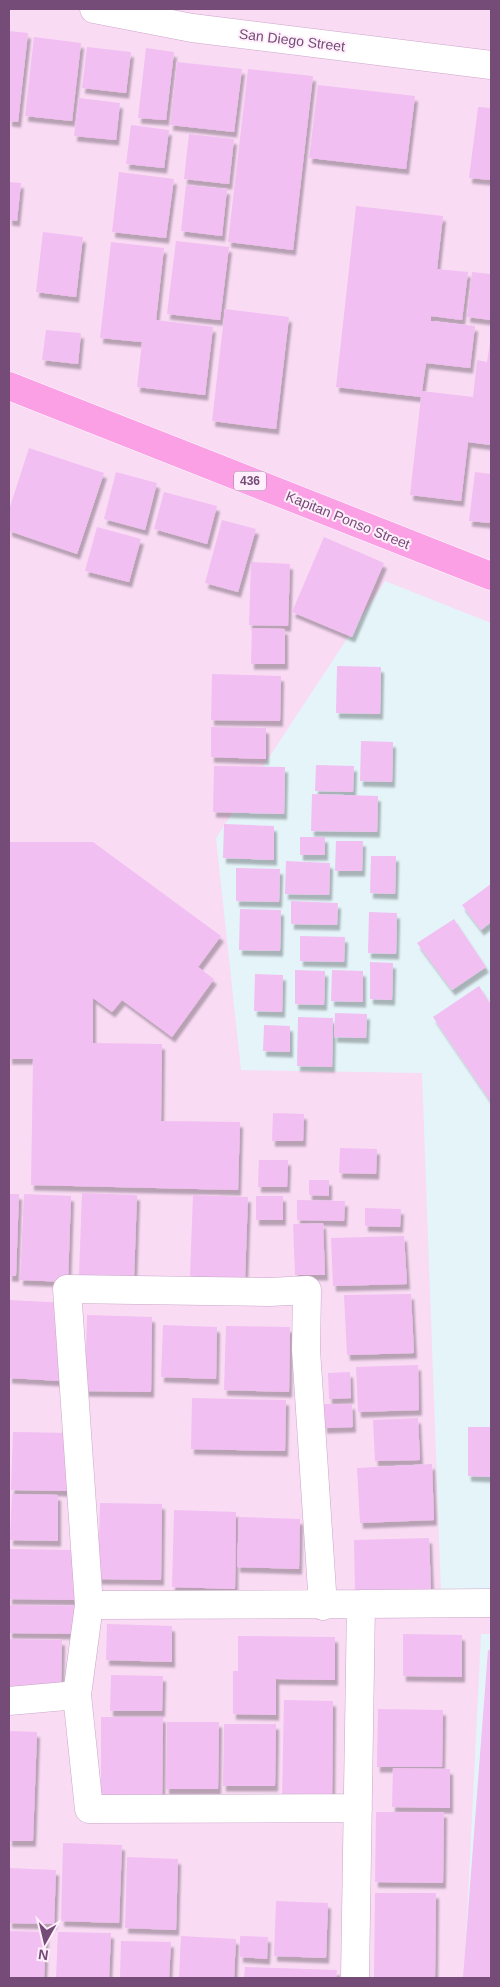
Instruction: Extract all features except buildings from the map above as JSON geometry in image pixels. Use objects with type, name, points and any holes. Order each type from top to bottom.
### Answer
[{"type":"main road","name":"Kapitan Ponso Street","points":[[9,386],[491,576]]},
{"type":"street","name":"San Diego Street","points":[[94,9],[192,28],[491,65]]},
{"type":"street","points":[[323,1606],[306,1350],[307,1290],[270,1292],[67,1289],[89,1605],[77,1695],[89,1809],[358,1808]]},
{"type":"street","points":[[89,1605],[323,1606],[491,1603]]},
{"type":"street","points":[[355,1978],[361,1604]]},
{"type":"street","points":[[9,1701],[77,1695]]},
{"type":"shaded area","points":[[9,9],[491,9],[491,1978],[9,1978]]},
{"type":"shaded area","points":[[385,581],[491,623],[491,1590],[441,1592],[422,1073],[241,1070],[216,838]]},
{"type":"shaded area","points":[[481,1634],[491,1634],[491,1978],[464,1978]]}]
